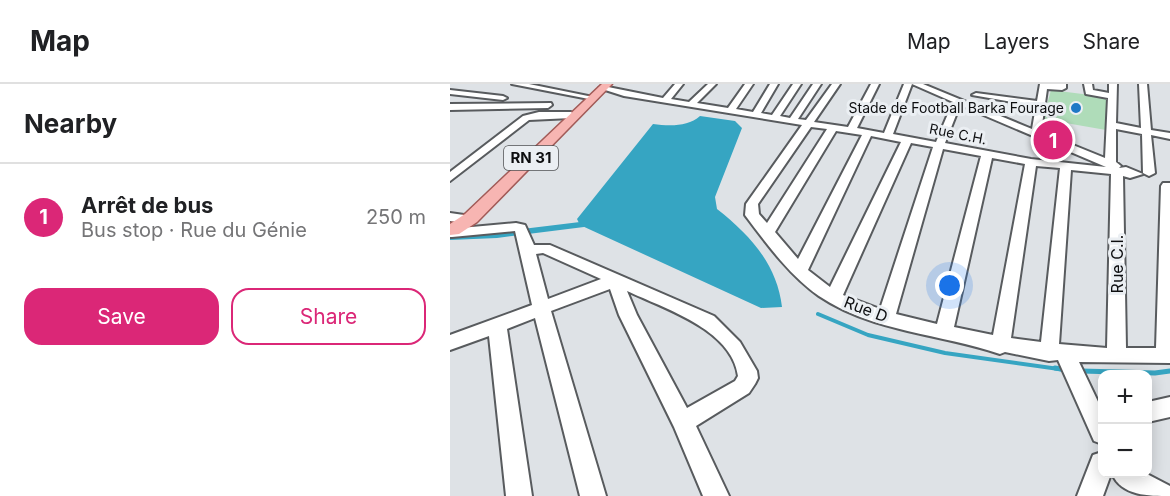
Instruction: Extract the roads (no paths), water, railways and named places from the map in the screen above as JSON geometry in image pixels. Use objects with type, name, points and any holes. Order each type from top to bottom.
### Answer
[{"type":"main road","name":"RN 31","points":[[452,226],[471,218],[593,94]]},
{"type":"main road","name":"RN 31","points":[[452,226],[593,94]]},
{"type":"street","points":[[516,84],[593,94]]},
{"type":"street","points":[[624,94],[633,84]]},
{"type":"street","points":[[666,100],[679,84]]},
{"type":"street","points":[[686,104],[712,84]]},
{"type":"street","points":[[774,117],[797,84]]},
{"type":"street","points":[[801,122],[817,84]]},
{"type":"street","name":"Rue D","points":[[836,84],[801,122],[752,204],[752,215],[813,284],[834,297],[886,318],[1000,346],[1057,353],[1116,356],[1168,355]]},
{"type":"street","points":[[851,130],[875,84]]},
{"type":"street","points":[[887,136],[908,84]]},
{"type":"street","points":[[916,84],[938,88],[963,104],[1118,170],[1169,183]]},
{"type":"street","points":[[886,318],[939,146],[963,104],[976,95],[981,84]]},
{"type":"street","points":[[1036,135],[1044,85],[1062,88],[1062,84]]},
{"type":"street","points":[[1088,84],[1089,92],[1113,96]]},
{"type":"street","name":"Rue C.I.","points":[[1113,84],[1111,125],[1118,170],[1116,356]]},
{"type":"street","points":[[1143,84],[1149,173]]},
{"type":"street","points":[[730,111],[761,85]]},
{"type":"street","points":[[755,115],[761,85]]},
{"type":"street","points":[[450,92],[506,98],[542,105]]},
{"type":"street","points":[[450,107],[542,105],[593,94]]},
{"type":"street","points":[[450,178],[526,118],[593,94]]},
{"type":"street","name":"Rue C.H.","points":[[593,94],[649,94],[686,104],[887,136],[987,155],[1066,167],[1118,170]]},
{"type":"street","name":"Rue C.H.","points":[[593,94],[686,104]]},
{"type":"street","points":[[976,95],[1014,97],[1042,104]]},
{"type":"street","points":[[1008,124],[1014,97]]},
{"type":"street","points":[[492,106],[506,98]]},
{"type":"street","points":[[1111,125],[1170,136]]},
{"type":"street","points":[[768,232],[833,127]]},
{"type":"street","points":[[800,271],[868,133]]},
{"type":"street","points":[[834,297],[907,140]]},
{"type":"street","points":[[944,333],[987,155]]},
{"type":"street","points":[[1000,346],[1031,162]]},
{"type":"street","points":[[1066,167],[1057,353],[1098,426]]},
{"type":"street","points":[[1136,174],[1149,173],[1169,183]]},
{"type":"street","points":[[1168,355],[1169,183]]},
{"type":"street","points":[[452,226],[516,227],[520,228],[524,235],[541,307],[593,496]]},
{"type":"street","points":[[528,250],[545,248],[708,321],[718,328],[746,367],[748,378],[742,387],[683,422]]},
{"type":"street","points":[[450,343],[616,280]]},
{"type":"street","points":[[616,280],[619,294],[632,324],[683,422],[716,496]]},
{"type":"street","points":[[497,325],[519,496]]},
{"type":"street","points":[[1090,496],[1098,475]]},
{"type":"street","points":[[1131,478],[1162,496]]},
{"type":"water","points":[[700,116],[735,121],[742,128],[715,197],[717,209],[751,240],[768,264],[782,307],[761,308],[580,225],[577,219],[653,124],[684,124]]},
{"type":"waterway","points":[[450,237],[497,235],[580,225]]},
{"type":"waterway","points":[[818,314],[868,335],[945,353],[1066,370]]},
{"type":"waterway","points":[[1055,368],[1067,370]]},
{"type":"waterway","points":[[1081,371],[1155,373],[1170,371]]},
{"type":"place","name":"Stade de Football Barka Fourage","points":[[1076,108]]},
{"type":"place","name":"Arrêt de bus","points":[[1053,140]]}]
